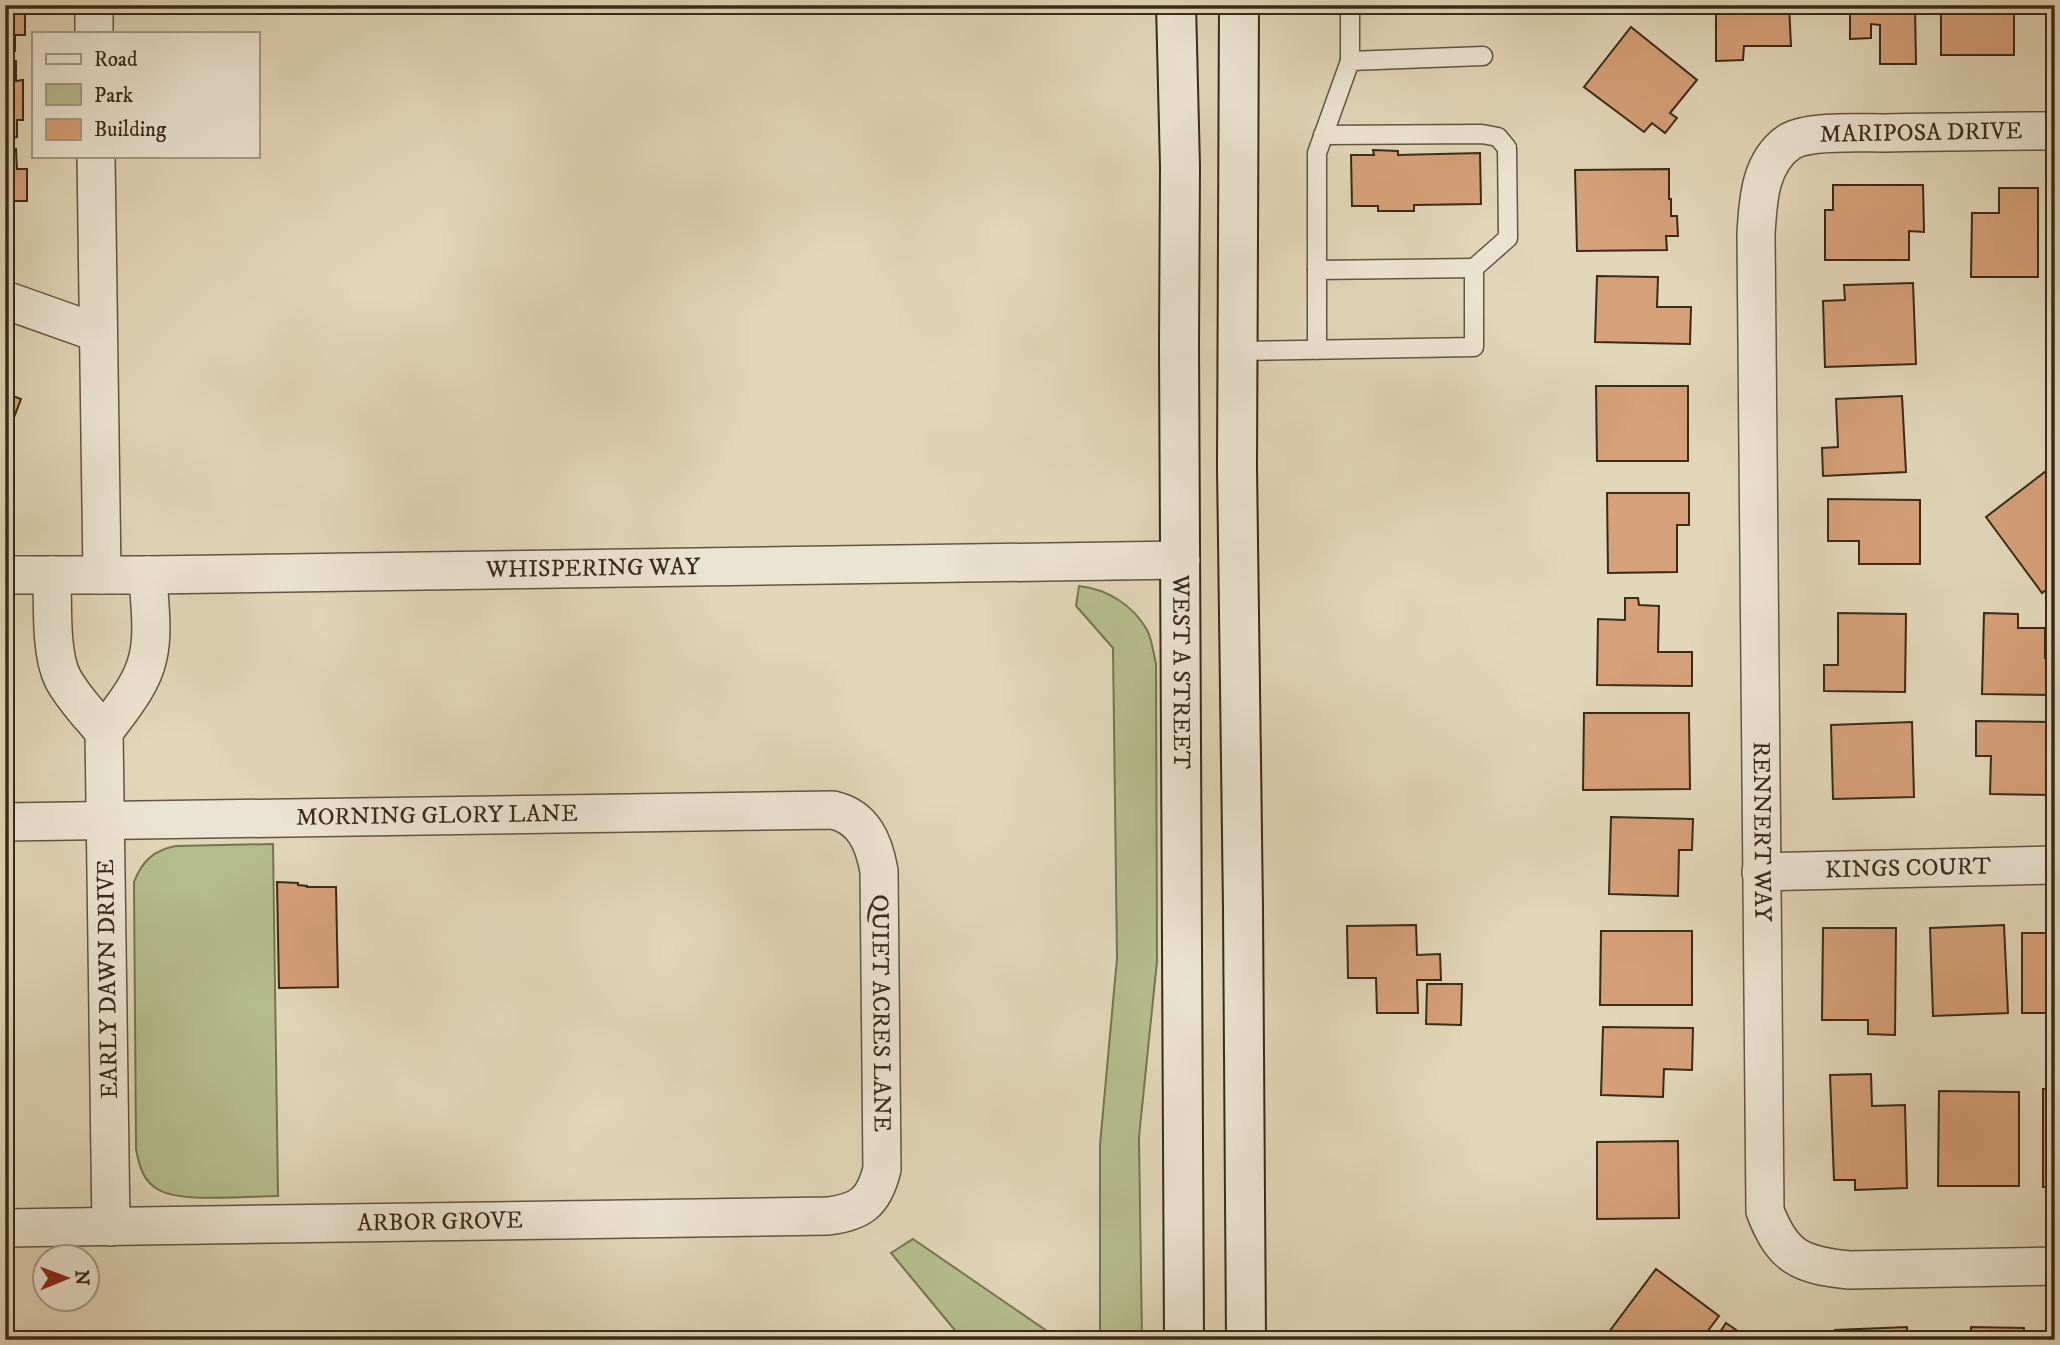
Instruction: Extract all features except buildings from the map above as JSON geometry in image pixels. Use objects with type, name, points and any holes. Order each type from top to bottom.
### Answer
[{"type":"main road","name":"WEST A STREET","points":[[1176,5],[1180,167],[1178,346],[1184,1340]]},
{"type":"main road","points":[[1239,5],[1237,351],[1245,1340]]},
{"type":"street","points":[[94,5],[94,32]]},
{"type":"street","name":"MARIPOSA DRIVE","points":[[1789,142],[1813,135],[2055,131]]},
{"type":"street","name":"RENNERT WAY","points":[[1789,142],[1766,170],[1758,201],[1756,234],[1765,1211],[1773,1233],[1783,1247],[1811,1264],[1849,1270],[2055,1266]]},
{"type":"street","points":[[96,158],[102,575]]},
{"type":"street","points":[[5,300],[98,334]]},
{"type":"street","name":"WHISPERING WAY","points":[[5,575],[1181,560]]},
{"type":"street","points":[[52,575],[56,659],[63,679],[76,699],[104,732],[134,690],[148,657],[148,575]]},
{"type":"street","name":"EARLY DAWN DRIVE","points":[[104,732],[111,1227]]},
{"type":"street","name":"MORNING GLORY LANE","points":[[5,822],[833,810],[843,812],[863,828]]},
{"type":"street","name":"QUIET ACRES LANE","points":[[863,828],[874,846],[879,871],[881,1169],[878,1184],[869,1199]]},
{"type":"street","name":"KINGS COURT","points":[[1761,872],[2055,865]]},
{"type":"street","name":"ARBOR GROVE","points":[[5,1228],[828,1216],[847,1214],[869,1199]]},
{"type":"lane","points":[[1317,350],[1317,153],[1350,61],[1350,5]]},
{"type":"lane","points":[[1350,61],[1483,57]]},
{"type":"lane","points":[[1317,270],[1474,268],[1508,238],[1507,148],[1498,137],[1482,134],[1323,135]]},
{"type":"lane","points":[[1237,351],[1474,347],[1474,268]]},
{"type":"green space","points":[[1079,586],[1109,595],[1134,613],[1149,634],[1156,663],[1157,961],[1139,1137],[1142,1340],[1100,1340],[1100,1145],[1117,958],[1113,648],[1076,606]]},
{"type":"green space","points":[[273,844],[278,1196],[199,1198],[169,1194],[154,1187],[145,1178],[136,1149],[134,882],[150,858],[168,848]]},
{"type":"green space","points":[[913,1239],[1060,1340],[963,1340],[891,1253]]}]
